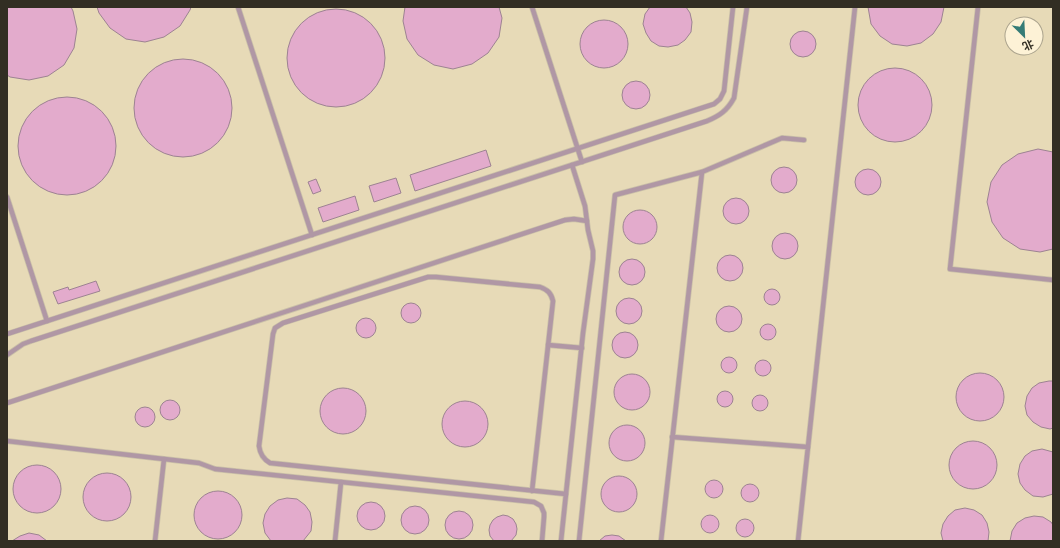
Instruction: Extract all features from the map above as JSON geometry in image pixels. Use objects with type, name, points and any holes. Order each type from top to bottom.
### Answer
[{"type":"lane","points":[[238,7],[312,234]]},
{"type":"lane","points":[[532,7],[582,162]]},
{"type":"lane","points":[[7,334],[718,102],[724,91],[733,7]]},
{"type":"lane","points":[[7,355],[23,344],[31,341],[707,121],[730,107],[736,91],[747,7]]},
{"type":"lane","points":[[798,541],[856,7]]},
{"type":"lane","points":[[978,7],[950,269],[1053,280]]},
{"type":"lane","points":[[579,541],[614,195],[702,172],[782,138],[804,140]]},
{"type":"lane","points":[[561,541],[593,259],[585,206],[572,165]]},
{"type":"lane","points":[[661,541],[702,172]]},
{"type":"lane","points":[[7,197],[47,321]]},
{"type":"lane","points":[[7,403],[565,220],[574,219],[588,221]]},
{"type":"lane","points":[[532,491],[553,301],[550,292],[546,289],[540,287],[436,277],[422,278],[283,323],[275,328],[259,446],[262,457],[265,461],[270,463],[532,491],[566,494]]},
{"type":"lane","points":[[548,345],[582,348]]},
{"type":"lane","points":[[672,437],[808,447]]},
{"type":"lane","points":[[7,441],[199,463],[215,469],[534,502],[541,506],[544,513],[542,541]]},
{"type":"lane","points":[[155,541],[164,459]]},
{"type":"lane","points":[[334,541],[341,482]]},
{"type":"shaded area","points":[[7,7],[1053,7],[1053,541],[7,541]]},
{"type":"building","points":[[7,7],[71,7],[77,29],[74,48],[64,65],[48,76],[29,80],[10,77],[7,75]]},
{"type":"building","points":[[97,7],[191,7],[180,26],[164,37],[145,42],[126,39],[110,28],[99,13]]},
{"type":"building","points":[[405,7],[499,7],[502,18],[499,37],[488,53],[472,64],[453,69],[434,65],[418,55],[407,39],[403,21]]},
{"type":"building","points":[[650,7],[686,7],[690,13],[692,22],[691,32],[685,40],[678,45],[668,47],[659,46],[651,41],[643,24],[645,14]]},
{"type":"building","points":[[868,7],[944,7],[941,22],[933,34],[921,43],[907,46],[892,44],[880,36],[871,24]]},
{"type":"building","points":[[336,9],[355,13],[371,23],[381,39],[385,58],[381,77],[371,93],[355,103],[336,107],[317,103],[301,93],[291,77],[287,58],[291,39],[301,23],[317,13]]},
{"type":"building","points":[[599,20],[609,20],[621,27],[628,39],[628,49],[621,61],[609,68],[599,68],[591,64],[584,57],[580,49],[580,39],[584,31],[591,24]]},
{"type":"building","points":[[803,31],[812,35],[816,44],[812,53],[803,57],[794,53],[790,44],[794,35]]},
{"type":"building","points":[[183,59],[193,60],[210,67],[224,81],[231,98],[231,118],[224,135],[210,149],[193,156],[183,157],[173,156],[156,149],[142,135],[135,118],[134,108],[135,98],[142,81],[156,67],[173,60]]},
{"type":"building","points":[[888,68],[902,68],[916,74],[926,84],[932,98],[932,112],[926,126],[916,136],[902,142],[888,142],[874,136],[864,126],[858,112],[858,98],[864,84],[874,74]]},
{"type":"building","points":[[636,81],[646,85],[650,95],[646,105],[636,109],[626,105],[622,95],[626,85]]},
{"type":"building","points":[[67,97],[86,101],[102,111],[112,127],[116,146],[112,165],[102,181],[86,191],[67,195],[48,191],[32,181],[22,165],[18,146],[22,127],[32,111],[48,101]]},
{"type":"building","points":[[1038,149],[1053,152],[1053,249],[1040,252],[1020,249],[1003,238],[992,222],[987,202],[991,182],[1002,165],[1018,154]]},
{"type":"building","points":[[486,150],[491,166],[415,191],[410,175]]},
{"type":"building","points":[[784,167],[793,171],[797,180],[793,189],[784,193],[775,189],[771,180],[775,171]]},
{"type":"building","points":[[868,169],[877,173],[881,182],[877,191],[868,195],[859,191],[855,182],[859,173]]},
{"type":"building","points":[[396,178],[401,193],[374,202],[369,186]]},
{"type":"building","points":[[316,179],[321,191],[313,194],[308,182]]},
{"type":"building","points":[[355,196],[359,210],[323,222],[318,208]]},
{"type":"building","points":[[736,198],[745,202],[749,211],[745,220],[736,224],[727,220],[723,211],[727,202]]},
{"type":"building","points":[[640,210],[652,215],[657,227],[652,239],[640,244],[628,239],[623,227],[628,215]]},
{"type":"building","points":[[785,233],[794,237],[798,246],[794,255],[785,259],[776,255],[772,246],[776,237]]},
{"type":"building","points":[[730,255],[739,259],[743,268],[739,277],[730,281],[721,277],[717,268],[721,259]]},
{"type":"building","points":[[632,259],[641,263],[645,272],[641,281],[632,285],[623,281],[619,272],[623,263]]},
{"type":"building","points":[[96,281],[100,291],[58,304],[53,292],[68,287],[69,290]]},
{"type":"building","points":[[769,289],[775,289],[780,294],[778,303],[775,305],[769,305],[764,300],[764,294]]},
{"type":"building","points":[[629,298],[638,302],[642,311],[638,320],[629,324],[620,320],[616,311],[620,302]]},
{"type":"building","points":[[411,303],[418,306],[421,313],[418,320],[411,323],[404,320],[401,313],[404,306]]},
{"type":"building","points":[[729,306],[738,310],[742,319],[738,328],[729,332],[720,328],[716,319],[720,310]]},
{"type":"building","points":[[366,318],[373,321],[376,328],[373,335],[366,338],[359,335],[356,328],[359,321]]},
{"type":"building","points":[[765,324],[771,324],[776,329],[774,338],[771,340],[765,340],[760,335],[760,329]]},
{"type":"building","points":[[625,332],[634,336],[638,345],[634,354],[625,358],[616,354],[612,345],[616,336]]},
{"type":"building","points":[[726,357],[732,357],[737,362],[735,371],[732,373],[726,373],[721,368],[721,362]]},
{"type":"building","points":[[760,360],[766,360],[771,365],[769,374],[766,376],[760,376],[755,371],[755,365]]},
{"type":"building","points":[[980,373],[989,375],[997,380],[1002,388],[1004,397],[1002,406],[997,414],[989,419],[980,421],[971,419],[963,414],[958,406],[956,397],[958,388],[963,380],[971,375]]},
{"type":"building","points":[[635,374],[645,379],[649,385],[649,399],[645,405],[639,409],[629,410],[619,405],[615,399],[614,389],[619,379],[625,375]]},
{"type":"building","points":[[1053,381],[1053,428],[1050,429],[1041,427],[1033,422],[1027,415],[1025,406],[1027,396],[1032,388],[1039,383]]},
{"type":"building","points":[[338,388],[348,388],[360,394],[365,402],[365,420],[360,428],[352,433],[338,434],[330,431],[323,424],[320,416],[320,406],[323,398],[330,391]]},
{"type":"building","points":[[722,391],[728,391],[733,396],[731,405],[728,407],[722,407],[717,402],[717,396]]},
{"type":"building","points":[[757,395],[763,395],[768,400],[766,409],[763,411],[757,411],[752,406],[752,400]]},
{"type":"building","points":[[170,400],[177,403],[180,410],[177,417],[170,420],[163,417],[160,410],[163,403]]},
{"type":"building","points":[[460,401],[470,401],[482,407],[487,415],[487,433],[482,441],[474,446],[460,447],[452,444],[445,437],[442,429],[442,419],[445,411],[452,404]]},
{"type":"building","points":[[145,407],[152,410],[155,417],[152,424],[145,427],[138,424],[135,417],[138,410]]},
{"type":"building","points":[[630,425],[640,430],[644,436],[644,450],[640,456],[634,460],[624,461],[614,456],[610,450],[609,440],[614,430],[620,426]]},
{"type":"building","points":[[973,441],[982,443],[990,448],[995,456],[997,465],[995,474],[990,482],[982,487],[973,489],[964,487],[956,482],[951,474],[949,465],[951,456],[956,448],[964,443]]},
{"type":"building","points":[[1042,449],[1053,452],[1053,494],[1043,497],[1033,496],[1025,490],[1020,483],[1018,474],[1020,464],[1025,456],[1032,451]]},
{"type":"building","points":[[32,465],[42,465],[51,469],[57,475],[60,480],[60,498],[51,509],[42,513],[32,513],[23,509],[17,503],[13,494],[13,484],[17,475],[23,469]]},
{"type":"building","points":[[102,473],[112,473],[121,477],[127,483],[130,488],[130,506],[121,517],[112,521],[102,521],[93,517],[87,511],[83,502],[83,492],[87,483],[93,477]]},
{"type":"building","points":[[622,476],[632,481],[636,487],[636,501],[632,507],[626,511],[616,512],[606,507],[602,501],[601,491],[606,481],[612,477]]},
{"type":"building","points":[[714,480],[720,483],[723,489],[720,495],[714,498],[708,495],[705,489],[708,483]]},
{"type":"building","points":[[750,484],[756,487],[759,493],[756,499],[750,502],[744,499],[741,493],[744,487]]},
{"type":"building","points":[[213,491],[223,491],[232,495],[238,501],[241,506],[241,524],[232,535],[223,539],[213,539],[204,535],[198,529],[194,520],[194,510],[198,501],[204,495]]},
{"type":"building","points":[[287,498],[297,499],[305,505],[310,512],[312,522],[311,531],[303,541],[271,541],[265,533],[263,523],[265,514],[270,506],[278,500]]},
{"type":"building","points":[[371,502],[381,506],[385,516],[381,526],[371,530],[361,526],[357,516],[361,506]]},
{"type":"building","points":[[415,506],[425,510],[429,520],[425,530],[415,534],[405,530],[401,520],[405,510]]},
{"type":"building","points":[[965,508],[974,510],[982,515],[987,523],[989,532],[988,541],[943,541],[941,533],[943,524],[948,516],[955,510]]},
{"type":"building","points":[[459,511],[469,515],[473,525],[469,535],[459,539],[449,535],[445,525],[449,515]]},
{"type":"building","points":[[503,515],[513,519],[517,529],[516,535],[511,541],[494,541],[490,536],[490,525],[493,520]]},
{"type":"building","points":[[710,515],[716,518],[719,524],[716,530],[710,533],[704,530],[701,524],[704,518]]},
{"type":"building","points":[[1034,516],[1043,517],[1051,522],[1053,525],[1053,541],[1010,541],[1012,531],[1017,523],[1025,518]]},
{"type":"building","points":[[745,519],[751,522],[754,528],[751,534],[745,537],[739,534],[736,528],[739,522]]},
{"type":"building","points":[[29,533],[39,535],[47,541],[12,541]]},
{"type":"building","points":[[605,536],[619,536],[626,541],[599,541]]}]
